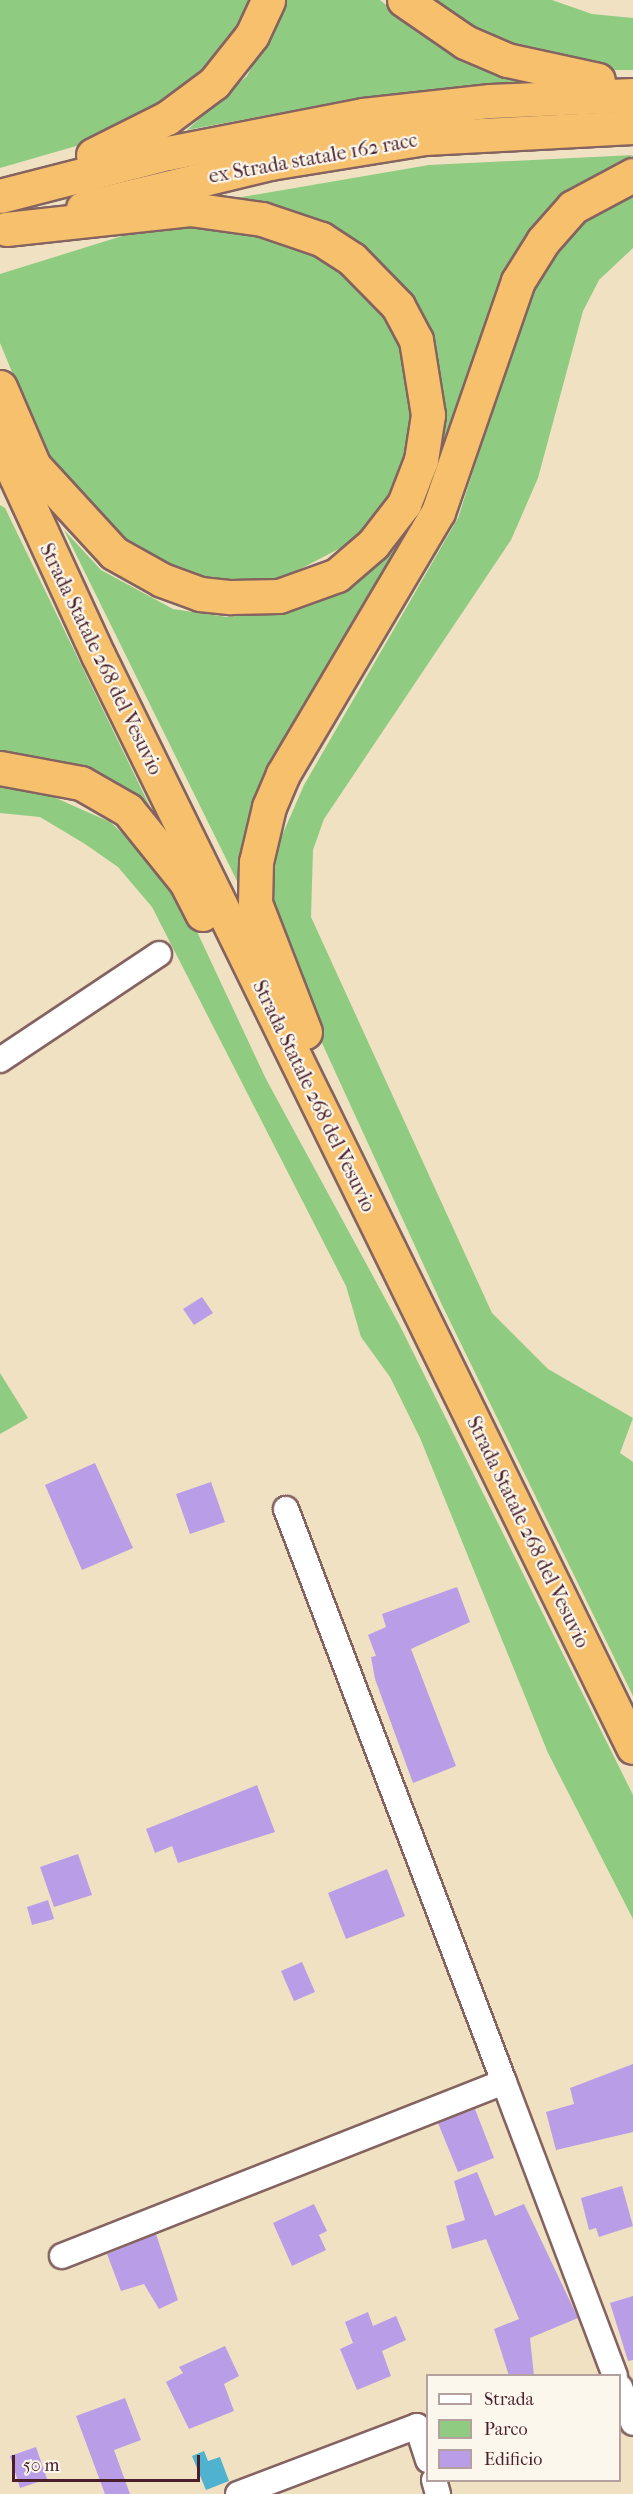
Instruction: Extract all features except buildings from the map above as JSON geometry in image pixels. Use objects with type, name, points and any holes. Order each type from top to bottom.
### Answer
[{"type":"highway","points":[[0,196],[126,142],[167,118],[214,83],[252,35],[268,0]]},
{"type":"highway","points":[[404,0],[465,42],[507,60],[557,75],[633,82]]},
{"type":"highway","name":"ex Strada statale 162 racc","points":[[0,196],[178,151],[352,117],[490,101],[633,95]]},
{"type":"highway","name":"ex Strada statale 162 racc","points":[[3,230],[195,179],[344,150],[518,130],[633,127]]},
{"type":"highway","points":[[365,1201],[332,1096],[266,942],[255,903],[261,836],[283,774],[438,512],[518,281],[543,241],[573,207],[633,175]]},
{"type":"highway","points":[[0,387],[34,466],[114,553],[162,580],[200,594],[231,597],[279,596],[337,575],[373,544],[404,504],[421,460],[428,415],[416,340],[398,306],[352,259],[321,239],[262,219],[190,209],[3,230]]},
{"type":"highway","name":"Strada Statale 268 del Vesuvio","points":[[0,441],[328,1126],[633,1747]]},
{"type":"highway","points":[[0,768],[81,783],[128,810],[186,882],[268,1036],[328,1126]]},
{"type":"street","points":[[0,1060],[159,954]]},
{"type":"street","points":[[286,1509],[614,2374]]},
{"type":"street","points":[[62,2256],[504,2082]]},
{"type":"street","points":[[621,2390],[633,2423]]},
{"type":"street","points":[[238,2494],[417,2426],[426,2454]]},
{"type":"green space","points":[[0,0],[256,0],[204,76],[111,136],[0,168]]},
{"type":"green space","points":[[287,0],[380,0],[435,44],[521,82],[360,98],[187,130],[247,76]]},
{"type":"green space","points":[[431,0],[552,0],[592,14],[633,18],[633,70],[606,70],[503,43]]},
{"type":"green space","points":[[633,155],[566,197],[501,281],[435,489],[243,851],[239,885],[64,530],[101,570],[173,609],[227,617],[282,611],[358,575],[440,403],[434,339],[405,287],[363,247],[303,215],[236,198],[429,165]]},
{"type":"green space","points":[[633,193],[633,248],[599,280],[583,311],[538,478],[511,540],[324,819],[313,850],[311,917],[492,1313],[548,1369],[633,1418],[620,1453],[633,1462],[633,1696],[442,1305],[273,936],[270,893],[280,840],[304,785],[458,518],[530,294],[556,247],[593,215]]},
{"type":"green space","points":[[201,225],[307,246],[369,291],[397,334],[412,383],[412,434],[384,505],[350,543],[283,578],[207,582],[137,553],[53,471],[0,343],[0,274],[151,227]]},
{"type":"green space","points":[[0,505],[5,508],[155,817],[128,798],[0,755]]},
{"type":"green space","points":[[0,786],[40,791],[110,822],[152,860],[192,921],[266,1079],[400,1326],[633,1795],[633,1919],[548,1753],[420,1438],[390,1377],[361,1337],[346,1286],[152,907],[118,867],[85,844],[40,817],[0,813]]},
{"type":"green space","points":[[0,1373],[28,1418],[0,1434]]},
{"type":"water","points":[[204,2451],[208,2461],[220,2457],[229,2481],[206,2490],[192,2456]]}]
